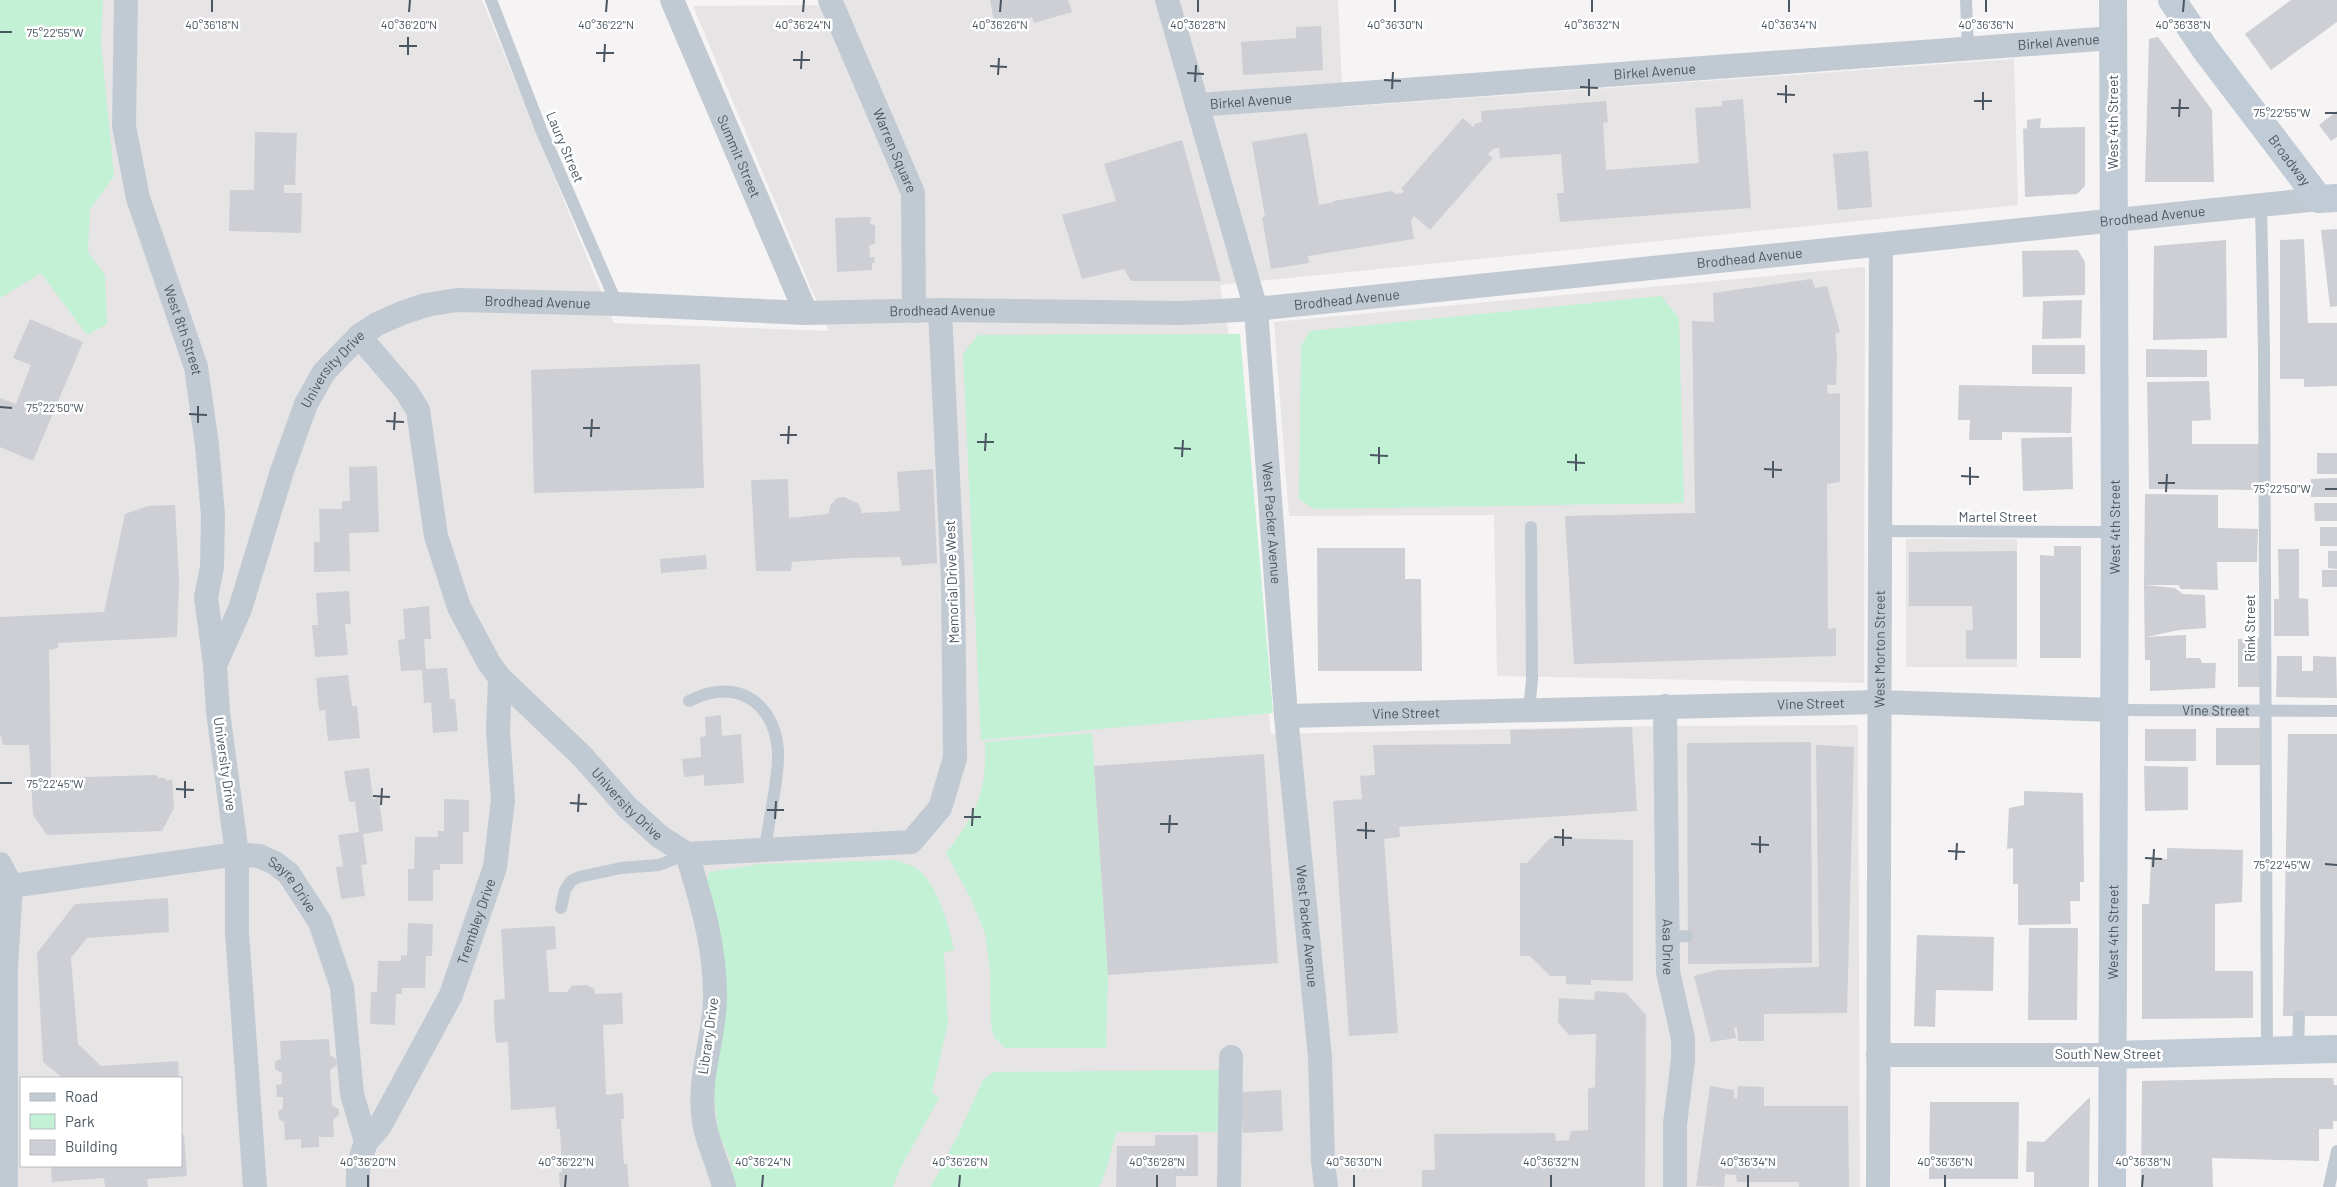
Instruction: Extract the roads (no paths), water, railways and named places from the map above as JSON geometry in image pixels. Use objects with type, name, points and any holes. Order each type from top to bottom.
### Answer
[{"type":"main road","name":"West 4th Street","points":[[2112,1187],[2115,532],[2113,0]]},
{"type":"main road","name":"Broadway","points":[[2172,0],[2205,49],[2328,199]]},
{"type":"main road","name":"South New Street","points":[[2112,1055],[2337,1049]]},
{"type":"street","name":"West 8th Street","points":[[126,0],[124,126],[138,198],[196,367],[200,388],[213,516],[212,567],[206,597],[215,665]]},
{"type":"street","name":"Summit Street","points":[[672,0],[806,313]]},
{"type":"street","name":"Warren Square","points":[[830,0],[913,193],[914,310]]},
{"type":"street","name":"West Packer Avenue","points":[[1166,0],[1256,309],[1286,716],[1320,1057],[1322,1161],[1326,1187]]},
{"type":"street","name":"Birkel Avenue","points":[[1196,105],[2113,38]]},
{"type":"street","name":"Brodhead Avenue","points":[[358,336],[377,324],[426,305],[457,300],[617,304],[806,313],[914,310],[1182,313],[1256,309],[2328,199]]},
{"type":"street","name":"West Morton Street","points":[[1878,1187],[1881,245]]},
{"type":"street","name":"Memorial Drive West","points":[[764,851],[911,842],[940,808],[955,758],[953,581],[940,310]]},
{"type":"street","name":"University Drive","points":[[255,1187],[237,932],[237,854],[218,712],[215,665],[240,609],[282,471],[306,404],[324,372],[358,336],[406,391],[418,410],[434,463],[436,536],[459,607],[478,643],[500,678],[582,756],[627,807],[659,836],[688,854]]},
{"type":"street","name":"Trembley Drive","points":[[366,1142],[380,1126],[451,995],[495,867],[503,800],[498,731],[500,678]]},
{"type":"street","name":"Vine Street","points":[[1286,716],[1879,702],[2114,710]]},
{"type":"street","name":"Asa Drive","points":[[1665,706],[1678,936],[1668,972],[1683,1038],[1683,1060],[1675,1124],[1675,1187]]},
{"type":"street","points":[[688,854],[764,851]]},
{"type":"street","name":"Sayre Drive","points":[[11,886],[237,854],[259,856],[282,868],[300,890],[320,922],[342,987],[352,1094],[366,1142]]},
{"type":"street","name":"Library Drive","points":[[688,854],[706,919],[714,957],[715,1002],[702,1073],[703,1116],[708,1139],[720,1167],[724,1187]]},
{"type":"street","points":[[0,864],[11,886],[6,966],[6,1187]]},
{"type":"street","name":"South New Street","points":[[1878,1055],[2112,1055]]},
{"type":"street","points":[[1229,1187],[1231,1056]]},
{"type":"street","points":[[358,1187],[358,1166],[366,1142]]},
{"type":"lane","name":"Laury Street","points":[[491,0],[542,132],[617,304]]},
{"type":"lane","points":[[1966,0],[1968,48]]},
{"type":"lane","name":"Rink Street","points":[[2261,206],[2264,351],[2267,1051]]},
{"type":"lane","points":[[1529,710],[1532,680],[1531,527]]},
{"type":"lane","name":"Martel Street","points":[[1880,531],[2115,532]]},
{"type":"lane","points":[[689,701],[711,693],[735,692],[752,699],[765,712],[774,730],[778,752],[777,772],[764,851]]},
{"type":"lane","name":"Vine Street","points":[[2114,710],[2337,711]]},
{"type":"lane","points":[[561,908],[564,890],[571,881],[621,868],[659,865],[688,854]]},
{"type":"lane","points":[[2298,1050],[2299,1016]]},
{"type":"lane","points":[[2329,1187],[2337,1151]]}]
